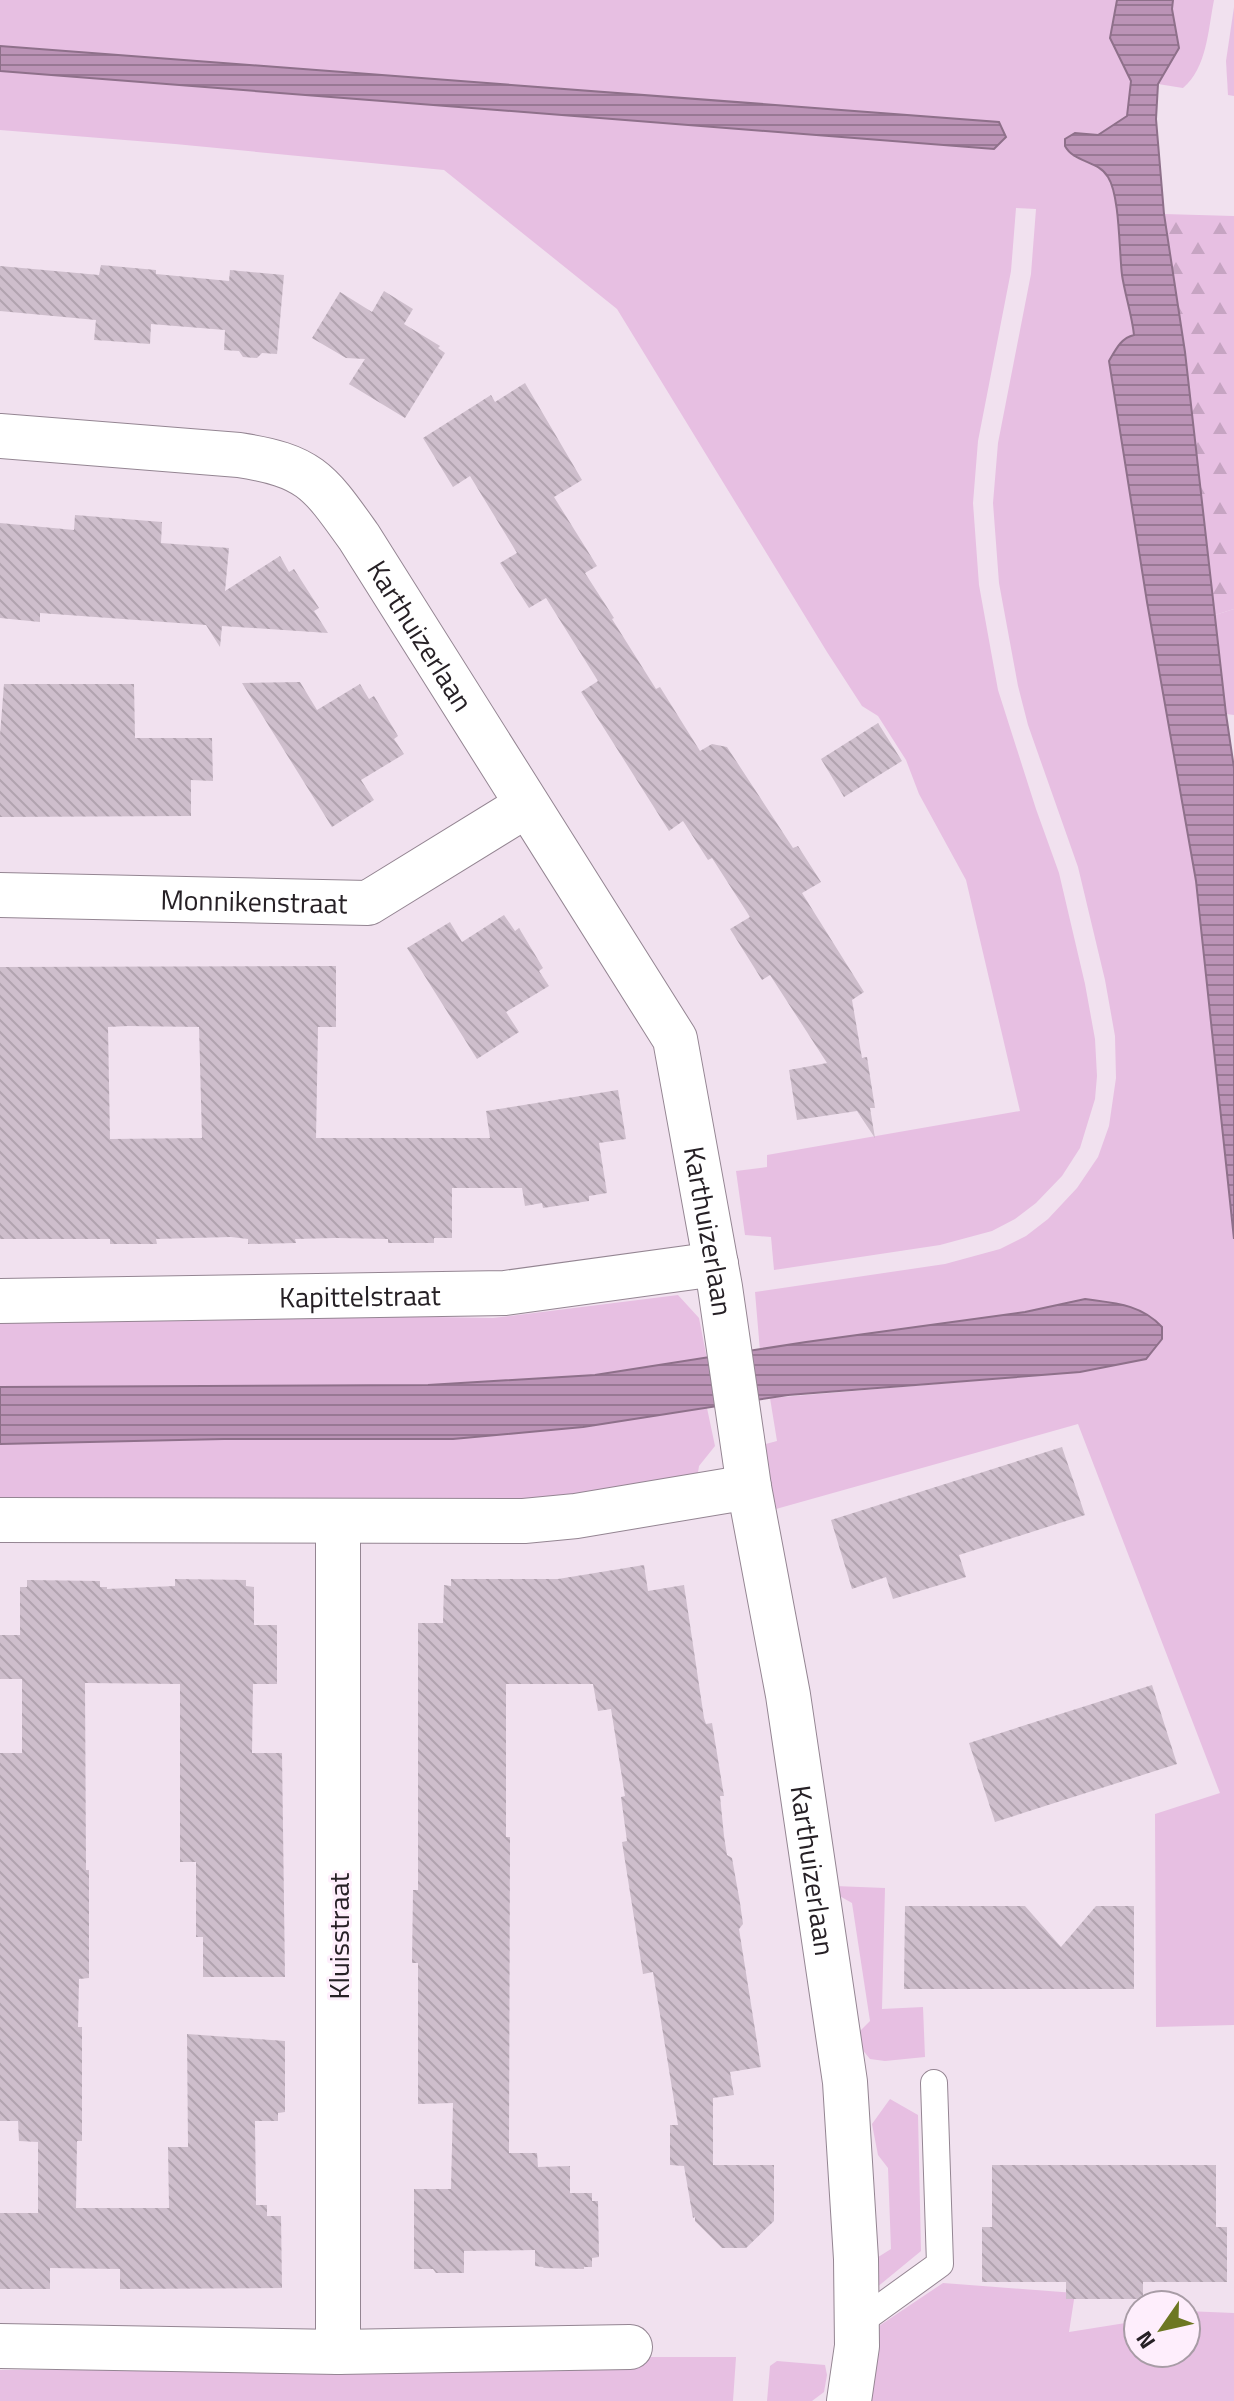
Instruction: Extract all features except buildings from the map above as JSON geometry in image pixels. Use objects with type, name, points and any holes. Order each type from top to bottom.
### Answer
[{"type":"street","name":"Karthuizerlaan","points":[[0,436],[239,455],[280,463],[309,477],[329,495],[359,537],[675,1039],[716,1264],[749,1487],[788,1695],[845,2082],[853,2187],[857,2324],[849,2401]]},
{"type":"street","name":"Monnikenstraat","points":[[0,895],[368,903],[527,805]]},
{"type":"street","name":"Kapittelstraat","points":[[0,1301],[505,1293],[716,1264]]},
{"type":"street","points":[[0,1520],[524,1521],[576,1516],[749,1487]]},
{"type":"street","name":"Kluisstraat","points":[[338,1521],[338,2352]]},
{"type":"street","points":[[0,2346],[338,2352],[630,2347]]},
{"type":"lane","points":[[857,2324],[940,2264],[934,2083]]},
{"type":"green space","points":[[0,0],[1117,0],[1110,38],[1131,81],[1127,116],[1098,135],[1074,157],[1104,172],[1110,180],[1115,200],[1122,274],[1134,336],[1122,341],[1109,361],[1196,881],[1234,1239],[1234,2025],[1156,2027],[1155,1814],[1220,1793],[1078,1424],[776,1509],[762,1445],[777,1441],[770,1398],[1080,1372],[1146,1359],[1085,1299],[1025,1312],[760,1351],[755,1292],[945,1264],[1000,1249],[1026,1236],[1048,1219],[1077,1188],[1098,1157],[1109,1126],[1116,1078],[1115,1036],[1105,980],[1078,867],[1028,725],[999,583],[993,503],[998,443],[1031,274],[1036,209],[1016,208],[1011,271],[978,441],[973,503],[979,585],[998,690],[1059,873],[1085,984],[1095,1039],[1095,1099],[1080,1148],[1062,1176],[1015,1219],[992,1231],[940,1245],[774,1270],[771,1237],[745,1235],[736,1171],[767,1167],[767,1155],[1020,1111],[966,880],[919,794],[906,760],[878,716],[862,706],[827,652],[617,309],[444,170],[0,130],[0,71],[993,149],[998,122],[0,46]]},
{"type":"green space","points":[[1173,0],[1214,0],[1202,59],[1183,88],[1158,84],[1179,48]]},
{"type":"green space","points":[[1234,7],[1234,96],[1228,95],[1226,61]]},
{"type":"green space","points":[[1164,214],[1234,216],[1234,609],[1215,615],[1185,352]]},
{"type":"green space","points":[[1234,609],[1234,715],[1226,714],[1215,615]]},
{"type":"green space","points":[[678,1295],[699,1318],[707,1359],[595,1375],[428,1385],[0,1387],[0,1317],[493,1318]]},
{"type":"green space","points":[[707,1408],[715,1446],[699,1466],[697,1479],[543,1503],[0,1503],[0,1444],[583,1427]]},
{"type":"green space","points":[[835,1886],[885,1888],[882,2009],[923,2007],[925,2057],[885,2061],[870,2059],[861,2048],[859,2032],[870,2021],[852,1903],[836,1894]]},
{"type":"green space","points":[[890,2099],[918,2115],[921,2251],[876,2288],[875,2259],[891,2249],[888,2168],[878,2155],[872,2124]]},
{"type":"green space","points":[[943,2283],[1075,2293],[1069,2332],[1122,2324],[1122,2369],[1202,2369],[1202,2312],[1234,2313],[1234,2401],[868,2401],[873,2330]]},
{"type":"green space","points":[[629,2357],[736,2357],[733,2401],[0,2401],[0,2370],[334,2369]]},
{"type":"green space","points":[[777,2361],[825,2365],[824,2392],[812,2401],[767,2401],[770,2366]]},
{"type":"shaded area","points":[[1117,0],[1173,0],[1179,48],[1158,84],[1156,119],[1164,214],[1185,352],[1234,768],[1234,1239],[1196,881],[1109,361],[1122,341],[1134,335],[1122,275],[1117,210],[1112,186],[1104,171],[1074,156],[1065,146],[1065,139],[1075,133],[1098,135],[1127,116],[1131,81],[1110,38]]},
{"type":"shaded area","points":[[0,46],[999,122],[1006,137],[994,149],[0,71]]},
{"type":"shaded area","points":[[1085,1299],[1126,1306],[1145,1313],[1162,1327],[1162,1339],[1146,1359],[1080,1372],[788,1395],[583,1427],[453,1439],[224,1439],[0,1444],[0,1387],[428,1385],[595,1375],[1025,1312]]}]
